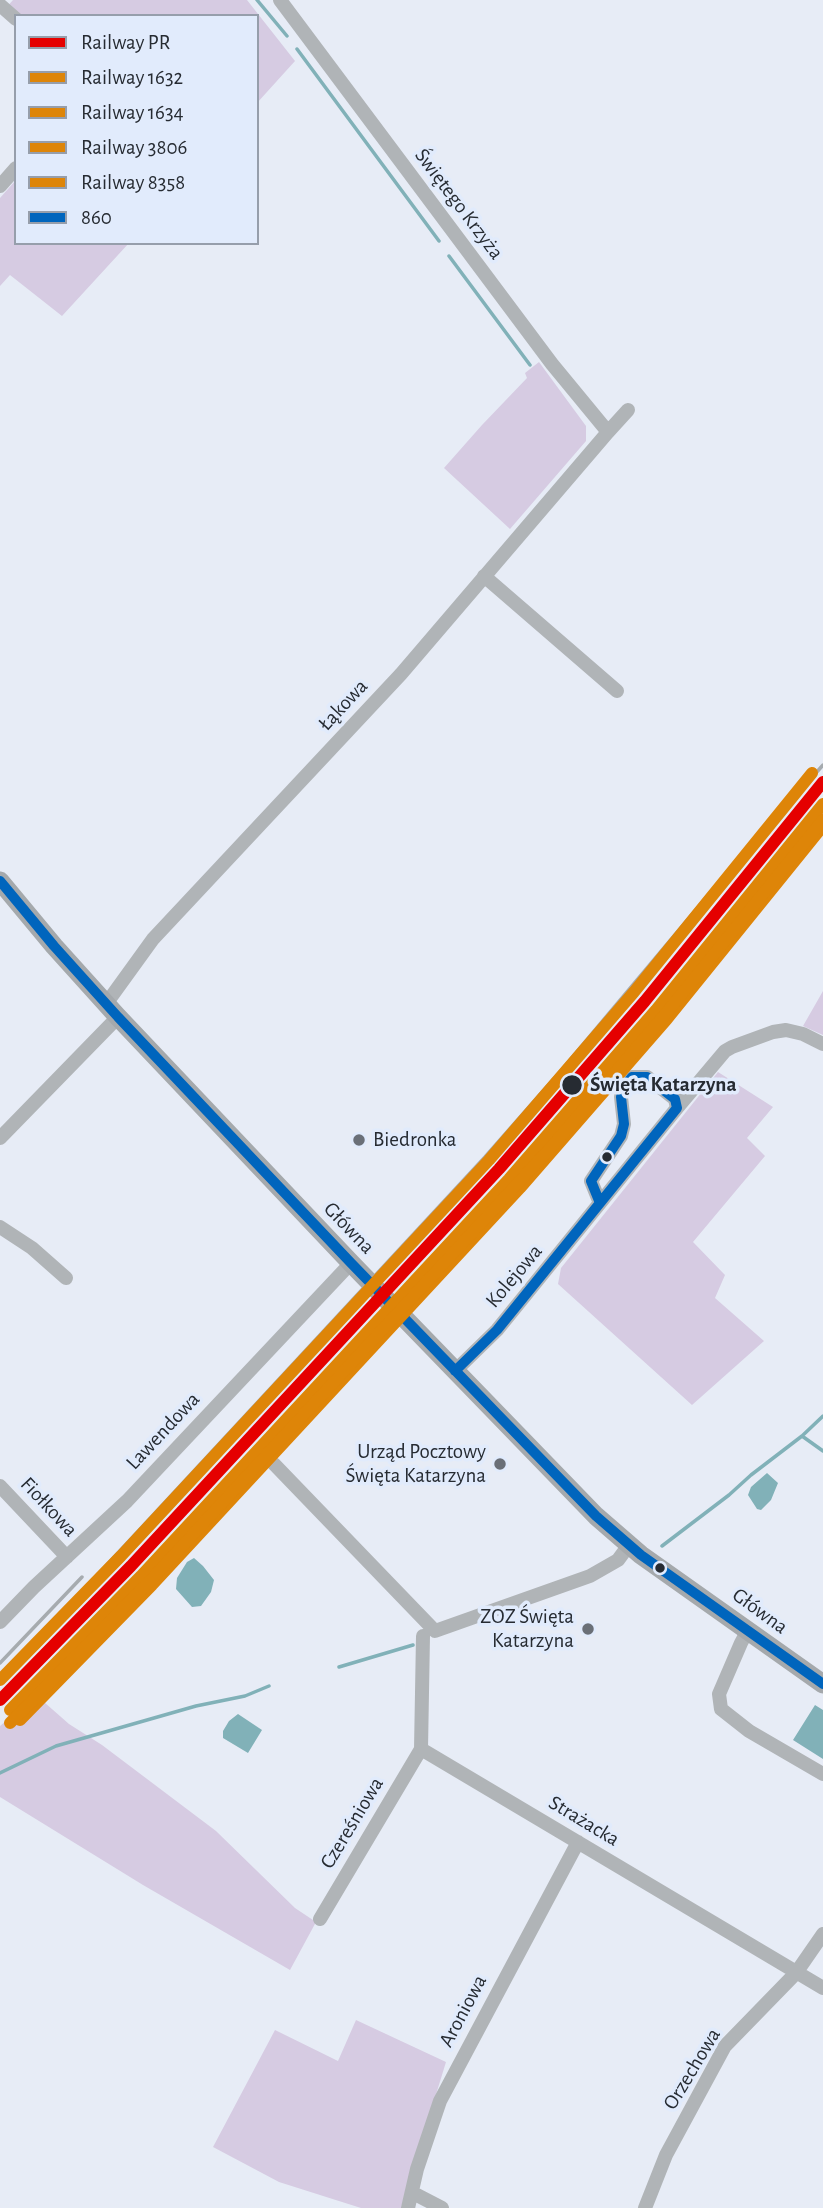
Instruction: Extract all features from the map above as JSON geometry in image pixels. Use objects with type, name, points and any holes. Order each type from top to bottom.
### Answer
[{"type":"street","name":"Świętego Krzyża","points":[[279,0],[552,364],[608,432]]},
{"type":"street","points":[[0,5],[14,17]]},
{"type":"street","points":[[0,186],[14,170]]},
{"type":"street","name":"Łąkowa","points":[[0,1138],[112,1011],[153,939],[392,685],[628,410]]},
{"type":"street","points":[[484,576],[617,691]]},
{"type":"street","name":"Główna","points":[[0,881],[112,1011],[589,1509],[628,1545],[748,1630],[819,1675]]},
{"type":"street","name":"Kolejowa","points":[[455,1371],[496,1330],[725,1051],[773,1032],[786,1030],[803,1034],[823,1044]]},
{"type":"street","points":[[600,1203],[591,1181],[621,1136],[624,1124],[621,1097],[627,1081],[639,1076],[647,1077],[675,1100],[677,1108]]},
{"type":"street","points":[[0,1227],[32,1248],[66,1278]]},
{"type":"street","name":"Lawendowa","points":[[0,1622],[127,1501],[351,1263]]},
{"type":"street","points":[[274,1464],[435,1631],[590,1576],[618,1560],[628,1545]]},
{"type":"street","name":"Fiołkowa","points":[[0,1486],[66,1557]]},
{"type":"street","points":[[748,1630],[719,1695],[721,1709],[759,1737],[823,1774]]},
{"type":"street","points":[[421,1749],[423,1636]]},
{"type":"street","name":"Strażacka","points":[[421,1749],[823,1988]]},
{"type":"street","name":"Czereśniowa","points":[[320,1919],[421,1749]]},
{"type":"street","name":"Aroniowa","points":[[408,2208],[417,2169],[440,2101],[578,1842]]},
{"type":"street","name":"Orzechowa","points":[[645,2208],[666,2155],[725,2046],[796,1973],[823,1934]]},
{"type":"street","points":[[413,2193],[442,2208]]},
{"type":"shaded area","points":[[13,0],[247,0],[258,14],[14,15],[5,9]]},
{"type":"shaded area","points":[[259,15],[295,61],[259,101]]},
{"type":"shaded area","points":[[14,182],[14,245],[127,245],[62,316],[10,275],[0,286],[0,198]]},
{"type":"shaded area","points":[[539,362],[586,426],[586,441],[510,529],[444,468],[527,378],[525,373]]},
{"type":"shaded area","points":[[823,991],[823,1035],[803,1026]]},
{"type":"shaded area","points":[[718,1072],[773,1107],[747,1138],[765,1156],[693,1242],[725,1275],[715,1298],[764,1341],[692,1405],[558,1284],[561,1268]]},
{"type":"shaded area","points":[[36,1695],[69,1724],[102,1745],[216,1831],[295,1908],[316,1922],[290,1970],[143,1885],[0,1797],[0,1726]]},
{"type":"shaded area","points":[[356,2020],[446,2062],[401,2208],[361,2208],[279,2182],[213,2147],[275,2030],[338,2061]]},
{"type":"water","points":[[767,1473],[778,1483],[771,1500],[761,1510],[757,1509],[748,1495],[751,1487]]},
{"type":"water","points":[[194,1558],[214,1580],[211,1592],[201,1606],[192,1607],[176,1589],[177,1578],[187,1562]]},
{"type":"water","points":[[815,1705],[823,1710],[823,1759],[793,1740]]},
{"type":"water","points":[[238,1714],[262,1730],[248,1753],[223,1738],[223,1731],[229,1721]]},
{"type":"waterway","points":[[257,0],[287,36]]},
{"type":"waterway","points":[[297,49],[439,241]]},
{"type":"waterway","points":[[449,256],[530,365]]},
{"type":"waterway","points":[[662,1546],[729,1495],[823,1416]]},
{"type":"waterway","points":[[802,1436],[823,1451]]},
{"type":"waterway","points":[[339,1667],[413,1645]]},
{"type":"waterway","points":[[0,1773],[56,1746],[196,1706],[245,1696],[269,1686]]},
{"type":"railway","points":[[0,1680],[485,1157],[719,882],[823,765]]},
{"type":"railway","points":[[0,1663],[82,1577]]},
{"type":"rail line","name":"1634","points":[[0,1680],[121,1556],[489,1160],[634,992],[812,773]]},
{"type":"rail line","name":"PR","points":[[0,1700],[131,1566],[499,1169],[645,1001],[823,782]]},
{"type":"rail line","name":"1632","points":[[10,1710],[141,1576],[509,1179],[656,1010],[823,804]]},
{"type":"rail line","name":"8358","points":[[10,1723],[148,1583],[555,1143],[663,1017],[823,820]]},
{"type":"rail line","name":"3806","points":[[20,1720],[152,1585],[520,1188],[667,1019],[823,826]]},
{"type":"transit line","name":"860","points":[[0,881],[118,1017],[596,1516],[641,1555],[823,1684]]},
{"type":"transit line","name":"860","points":[[632,1077],[647,1077],[675,1099],[677,1108],[600,1203],[591,1181],[621,1136],[624,1124],[621,1097],[623,1088],[632,1077]]},
{"type":"transit line","name":"860","points":[[455,1371],[497,1330],[600,1203]]},
{"type":"place","name":"Święta Katarzyna","points":[[572,1085]]},
{"type":"place","name":"Biedronka","points":[[359,1140]]},
{"type":"place","name":"Urząd Pocztowy Święta Katarzyna","points":[[500,1464]]},
{"type":"place","name":"ZOZ Święta Katarzyna","points":[[588,1629]]}]
